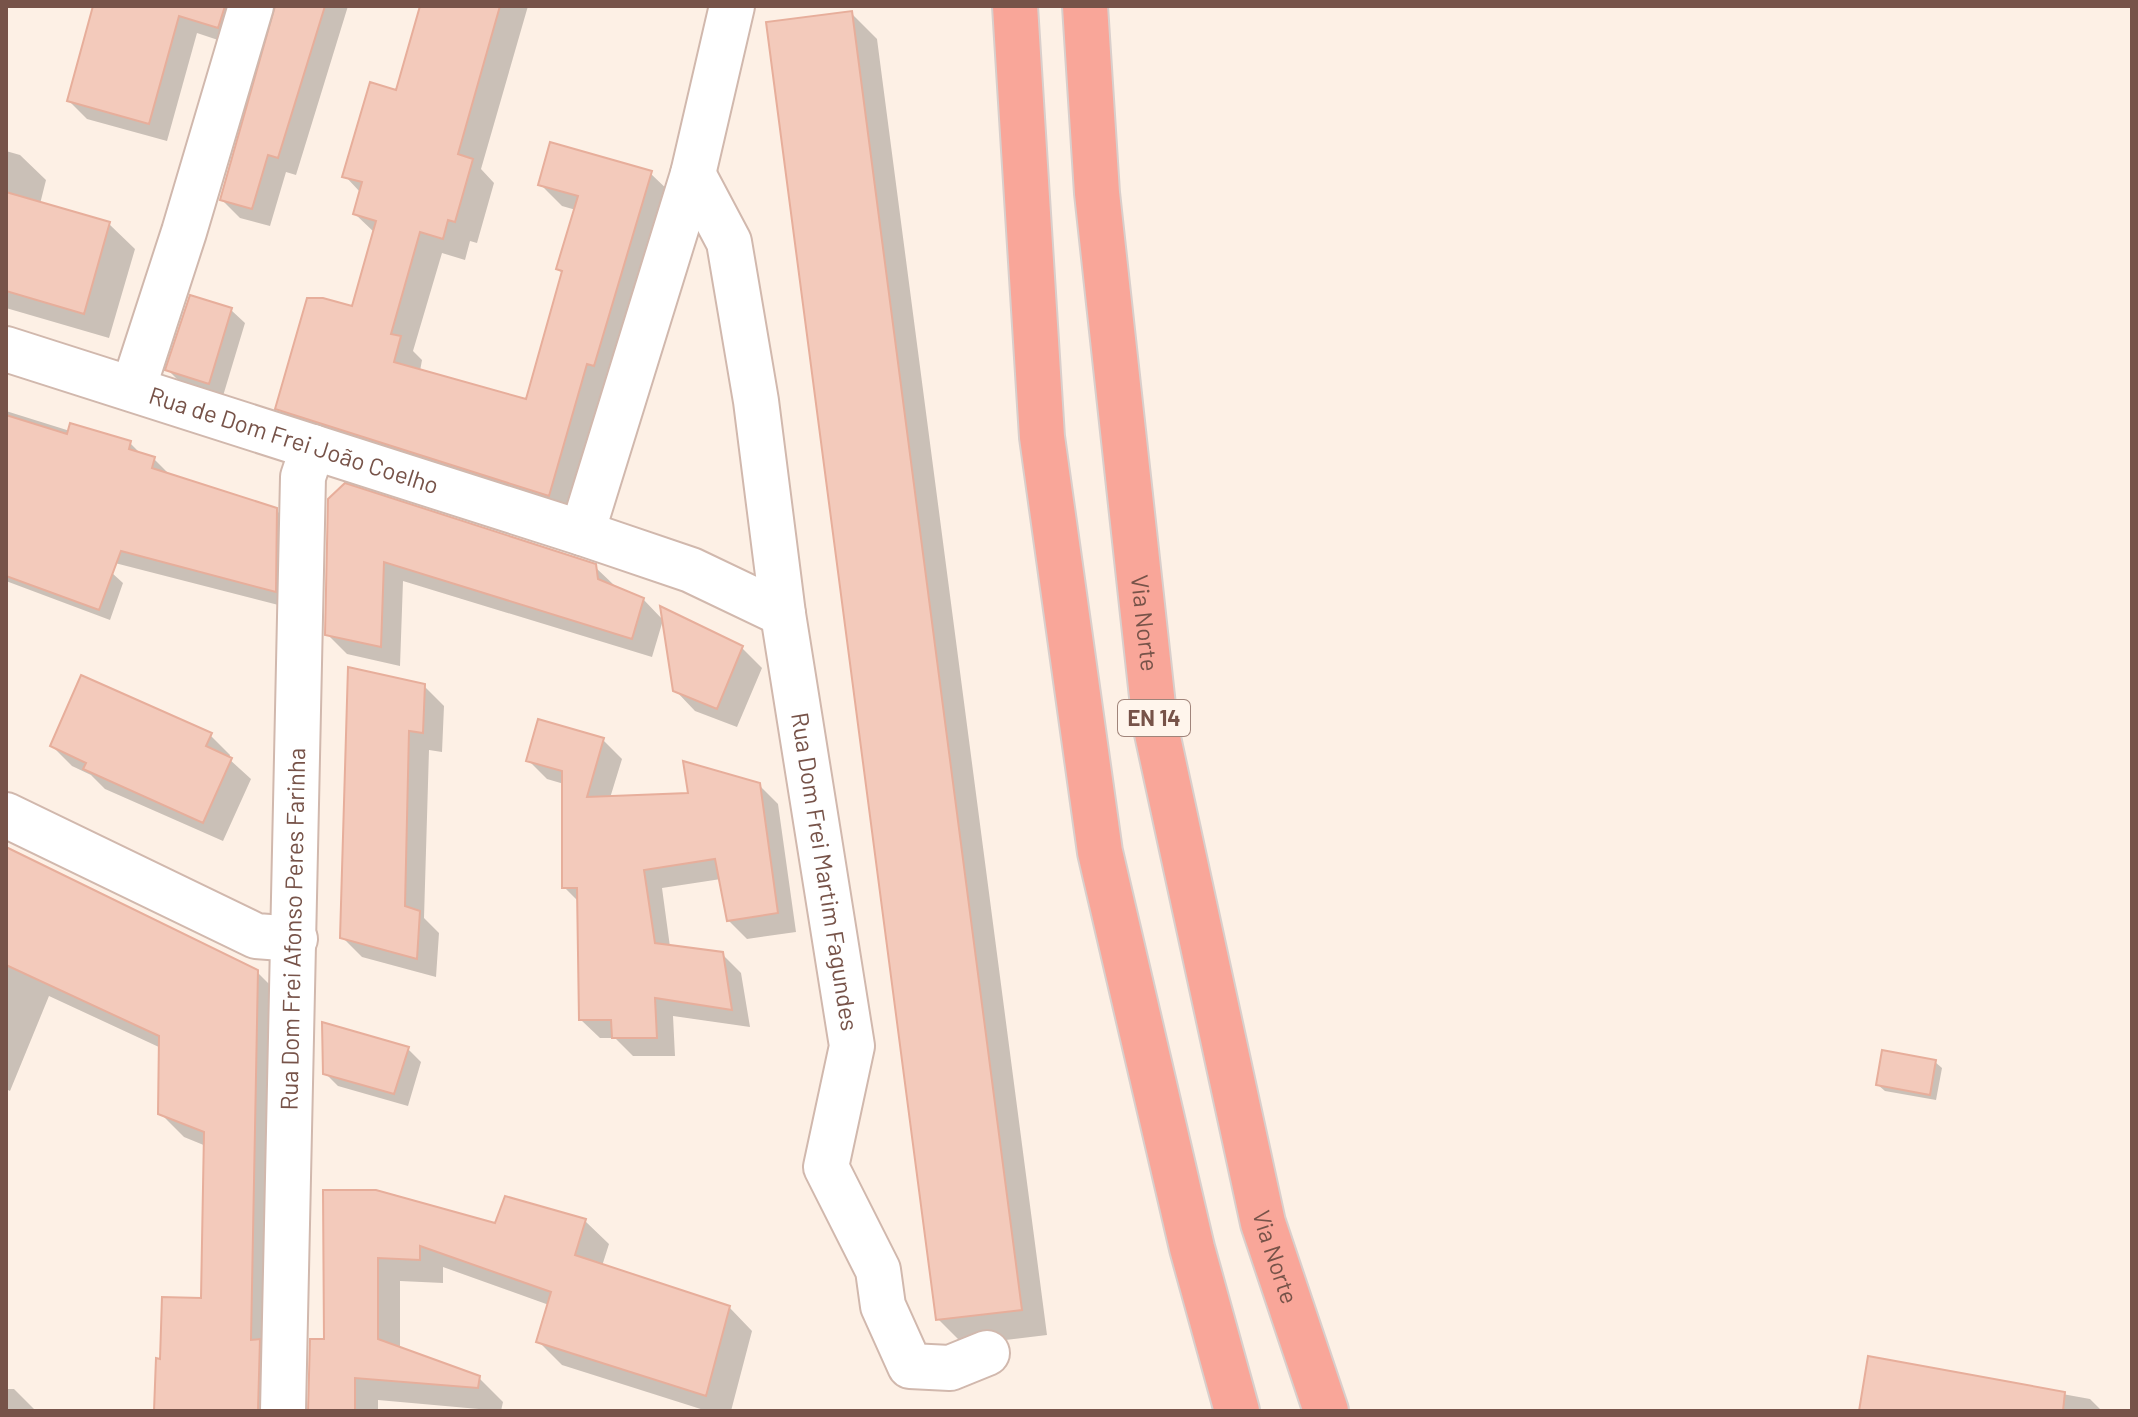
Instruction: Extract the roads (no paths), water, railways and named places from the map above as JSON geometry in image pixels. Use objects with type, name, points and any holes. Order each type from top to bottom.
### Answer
[{"type":"highway","name":"EN 14","points":[[1015,6],[1042,437],[1100,852],[1192,1248],[1237,1411]]},
{"type":"highway","name":"Via Norte","points":[[1085,6],[1097,193],[1155,724],[1263,1223],[1326,1411]]},
{"type":"street","points":[[133,389],[184,232],[251,6]]},
{"type":"street","points":[[732,6],[693,174],[582,533],[691,570],[783,614]]},
{"type":"street","name":"Rua Dom Frei Martim Fagundes","points":[[693,174],[729,242],[756,401],[783,614],[852,1046],[826,1167],[878,1270],[883,1306],[910,1366],[950,1368],[987,1353]]},
{"type":"street","name":"Rua de Dom Frei João Coelho","points":[[6,349],[582,533]]},
{"type":"street","name":"Rua Dom Frei Afonso Peres Farinha","points":[[283,1411],[303,477],[313,447]]},
{"type":"street","points":[[6,815],[256,936],[295,939]]}]
